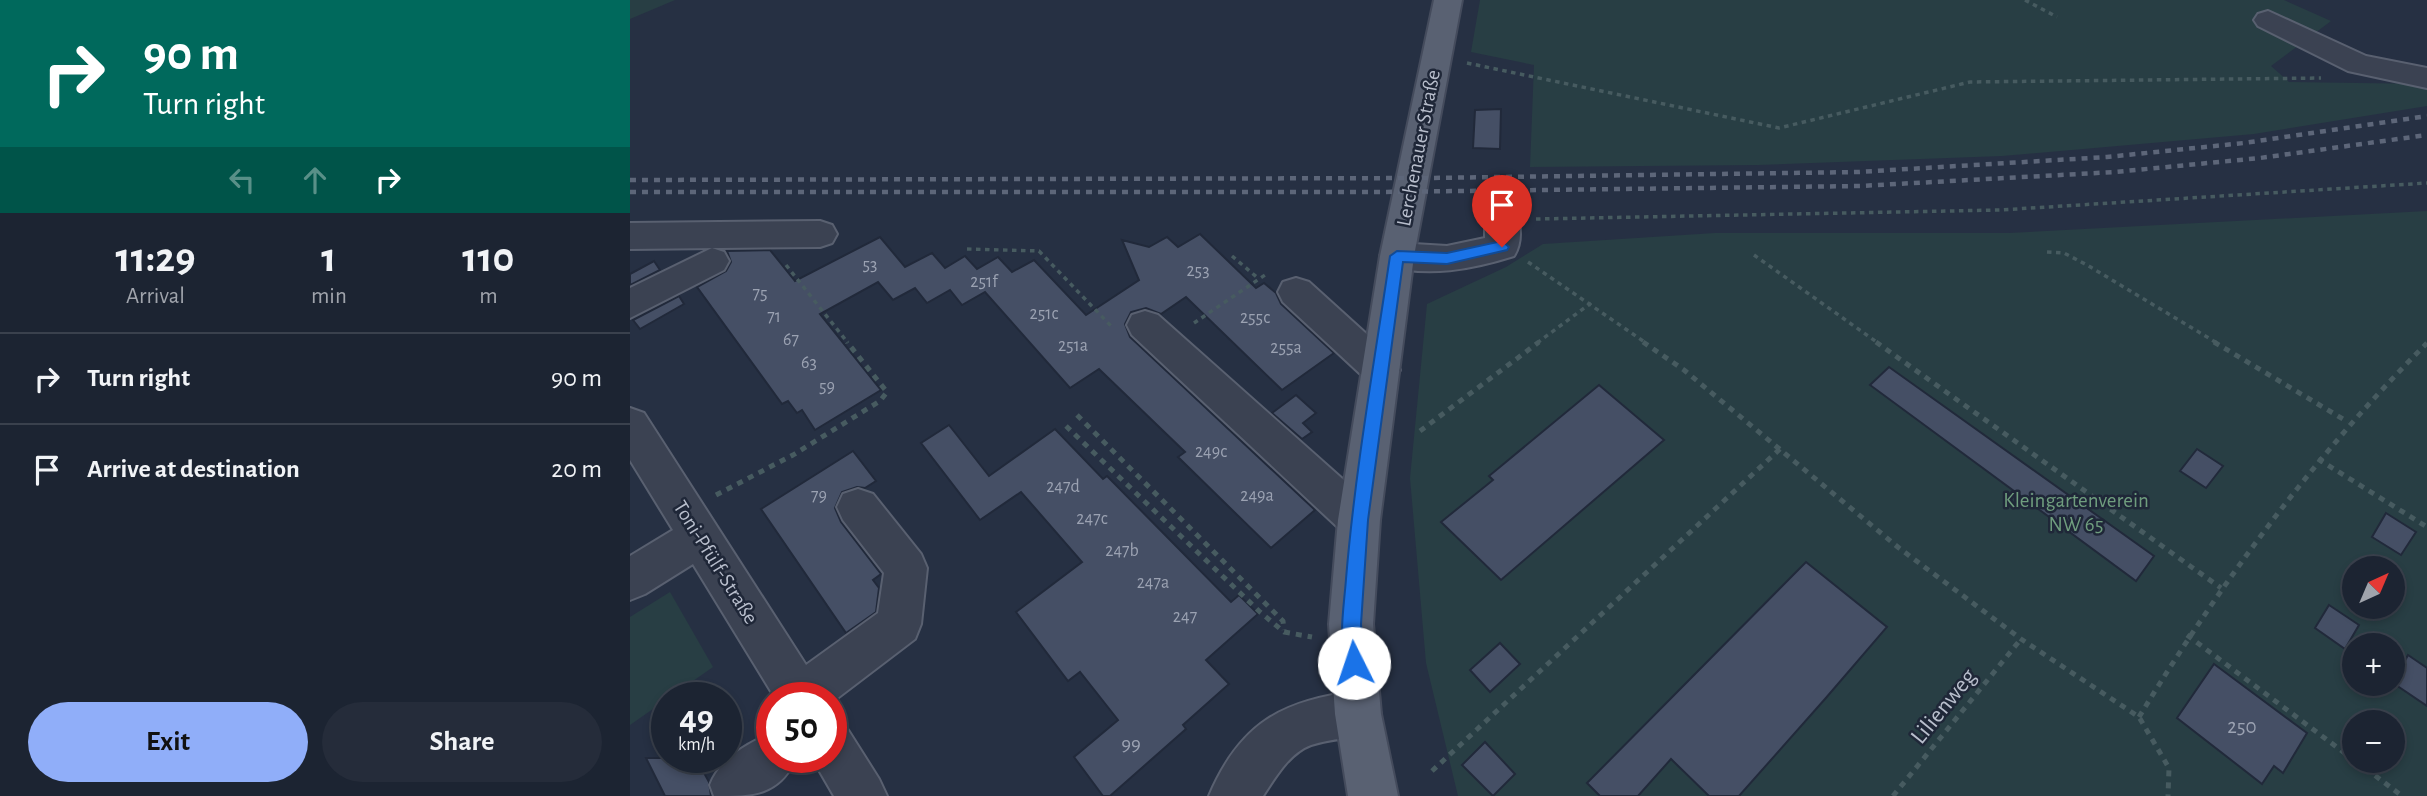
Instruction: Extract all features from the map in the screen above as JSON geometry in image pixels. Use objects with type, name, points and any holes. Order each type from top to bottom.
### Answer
[{"type":"main road","name":"Lerchenauer Straße","points":[[1373,796],[1359,714],[1351,624],[1359,520],[1397,256],[1448,0]]},
{"type":"street","points":[[2268,20],[2358,64],[2427,78]]},
{"type":"street","points":[[1397,256],[1447,259],[1502,233]]},
{"type":"street","points":[[630,236],[820,234]]},
{"type":"street","points":[[630,304],[712,261]]},
{"type":"street","points":[[1285,280],[1381,370]]},
{"type":"street","points":[[1154,333],[1359,520]]},
{"type":"street","name":"Toni-Pfülf-Straße","points":[[630,425],[791,682]]},
{"type":"street","points":[[822,682],[899,624],[906,568],[858,507]]},
{"type":"street","points":[[630,580],[692,524]]},
{"type":"street","points":[[1234,796],[1265,749],[1294,726],[1326,717],[1359,714]]},
{"type":"street","points":[[734,785],[756,769]]},
{"type":"street","points":[[847,772],[862,796]]},
{"type":"path","points":[[2025,0],[2057,17]]},
{"type":"path","points":[[1463,62],[1779,128],[1970,82],[2333,78]]},
{"type":"path","points":[[1502,233],[2000,209],[2427,183]]},
{"type":"path","points":[[1502,233],[1591,303],[1684,370],[1899,548],[2021,639],[2139,717],[2169,768],[2168,796]]},
{"type":"path","points":[[967,249],[1039,251],[1124,341],[1154,333],[1259,279],[1285,280]]},
{"type":"path","points":[[2047,252],[2064,253],[2087,265],[2348,422]]},
{"type":"path","points":[[692,524],[793,455],[880,401],[887,392],[778,254]]},
{"type":"path","points":[[1754,255],[2221,588]]},
{"type":"path","points":[[1231,256],[1259,279]]},
{"type":"path","points":[[1420,431],[1591,303]]},
{"type":"path","points":[[2139,717],[2187,635],[2318,459],[2348,422],[2427,343]]},
{"type":"path","points":[[1077,415],[1283,621],[1284,632]]},
{"type":"path","points":[[1066,426],[1284,632],[1322,639]]},
{"type":"path","points":[[1432,771],[1781,448]]},
{"type":"path","points":[[2318,459],[2427,527]]},
{"type":"path","points":[[2187,635],[2342,751]]},
{"type":"path","name":"Lilienweg","points":[[1893,796],[2021,639]]},
{"type":"path","points":[[2371,773],[2402,796]]},
{"type":"green space","points":[[630,0],[675,0],[630,19]]},
{"type":"green space","points":[[1480,0],[2284,0],[2331,21],[2271,66],[2289,82],[2427,84],[2427,106],[2254,134],[2002,156],[1758,165],[1530,167],[1534,65],[1471,52]]},
{"type":"green space","name":"Kleingartenverein NW 65","points":[[2427,211],[2427,796],[1458,796],[1426,663],[1410,478],[1427,304],[1506,267],[1543,244],[1715,233],[2009,233]]},
{"type":"green space","points":[[670,592],[713,667],[692,682],[651,682],[651,710],[630,725],[630,617]]},
{"type":"building","points":[[1501,109],[1500,149],[1473,148],[1475,110]]},
{"type":"building","points":[[1200,234],[1256,288],[1264,283],[1276,293],[1281,304],[1334,353],[1282,390],[1186,297],[1161,314],[1146,308],[1131,312],[1125,324],[1130,337],[1315,510],[1271,548],[1178,457],[1185,452],[1099,369],[1070,388],[985,292],[962,305],[950,290],[927,303],[915,288],[893,300],[878,282],[820,314],[881,390],[815,430],[802,410],[797,413],[788,401],[782,404],[697,287],[726,271],[731,262],[727,251],[770,250],[795,281],[880,237],[905,267],[932,253],[945,268],[965,256],[977,269],[998,257],[1012,272],[1034,260],[1086,315],[1139,280],[1122,240],[1149,247],[1167,237],[1178,247]]},
{"type":"building","points":[[654,261],[660,270],[630,285],[630,274]]},
{"type":"building","points":[[679,296],[684,304],[640,329],[633,320]]},
{"type":"building","points":[[1889,367],[2154,556],[2136,581],[1870,385]]},
{"type":"building","points":[[1599,385],[1664,440],[1501,580],[1441,522],[1493,480],[1489,476]]},
{"type":"building","points":[[1296,395],[1316,413],[1303,423],[1312,432],[1302,439],[1272,413]]},
{"type":"building","points":[[949,425],[989,476],[1055,429],[1103,479],[1107,476],[1231,602],[1239,595],[1258,614],[1206,660],[1229,684],[1183,725],[1186,729],[1110,796],[1103,796],[1074,757],[1118,720],[1080,672],[1068,681],[1016,612],[1082,562],[1021,492],[980,520],[921,443]]},
{"type":"building","points":[[2197,449],[2223,466],[2206,488],[2180,471]]},
{"type":"building","points":[[853,451],[876,481],[865,488],[857,487],[842,492],[835,508],[841,522],[881,574],[873,580],[879,588],[876,612],[846,633],[761,509]]},
{"type":"building","points":[[2386,513],[2416,532],[2401,555],[2372,537]]},
{"type":"building","points":[[1806,562],[1887,627],[1825,699],[1739,796],[1709,796],[1671,759],[1638,796],[1600,796],[1587,783]]},
{"type":"building","points":[[2329,605],[2342,614],[2342,620],[2352,620],[2359,625],[2354,633],[2342,633],[2342,647],[2315,628]]},
{"type":"building","points":[[1500,643],[1520,664],[1490,692],[1470,670]]},
{"type":"building","points":[[2408,655],[2427,668],[2427,706],[2405,691],[2405,661]]},
{"type":"building","points":[[2214,664],[2307,733],[2283,773],[2274,766],[2262,784],[2177,718]]},
{"type":"building","points":[[1485,742],[1515,774],[1493,796],[1462,765]]},
{"type":"building","points":[[654,773],[704,773],[709,782],[711,796],[665,796]]},
{"type":"railway","points":[[630,180],[1430,178],[1858,172],[2107,157],[2244,143],[2427,116]]},
{"type":"railway","points":[[630,192],[1381,192],[1860,186],[2115,172],[2260,158],[2427,135]]},
{"type":"route","points":[[1354,663],[1351,624],[1359,520],[1397,256],[1447,259],[1502,247]]}]
